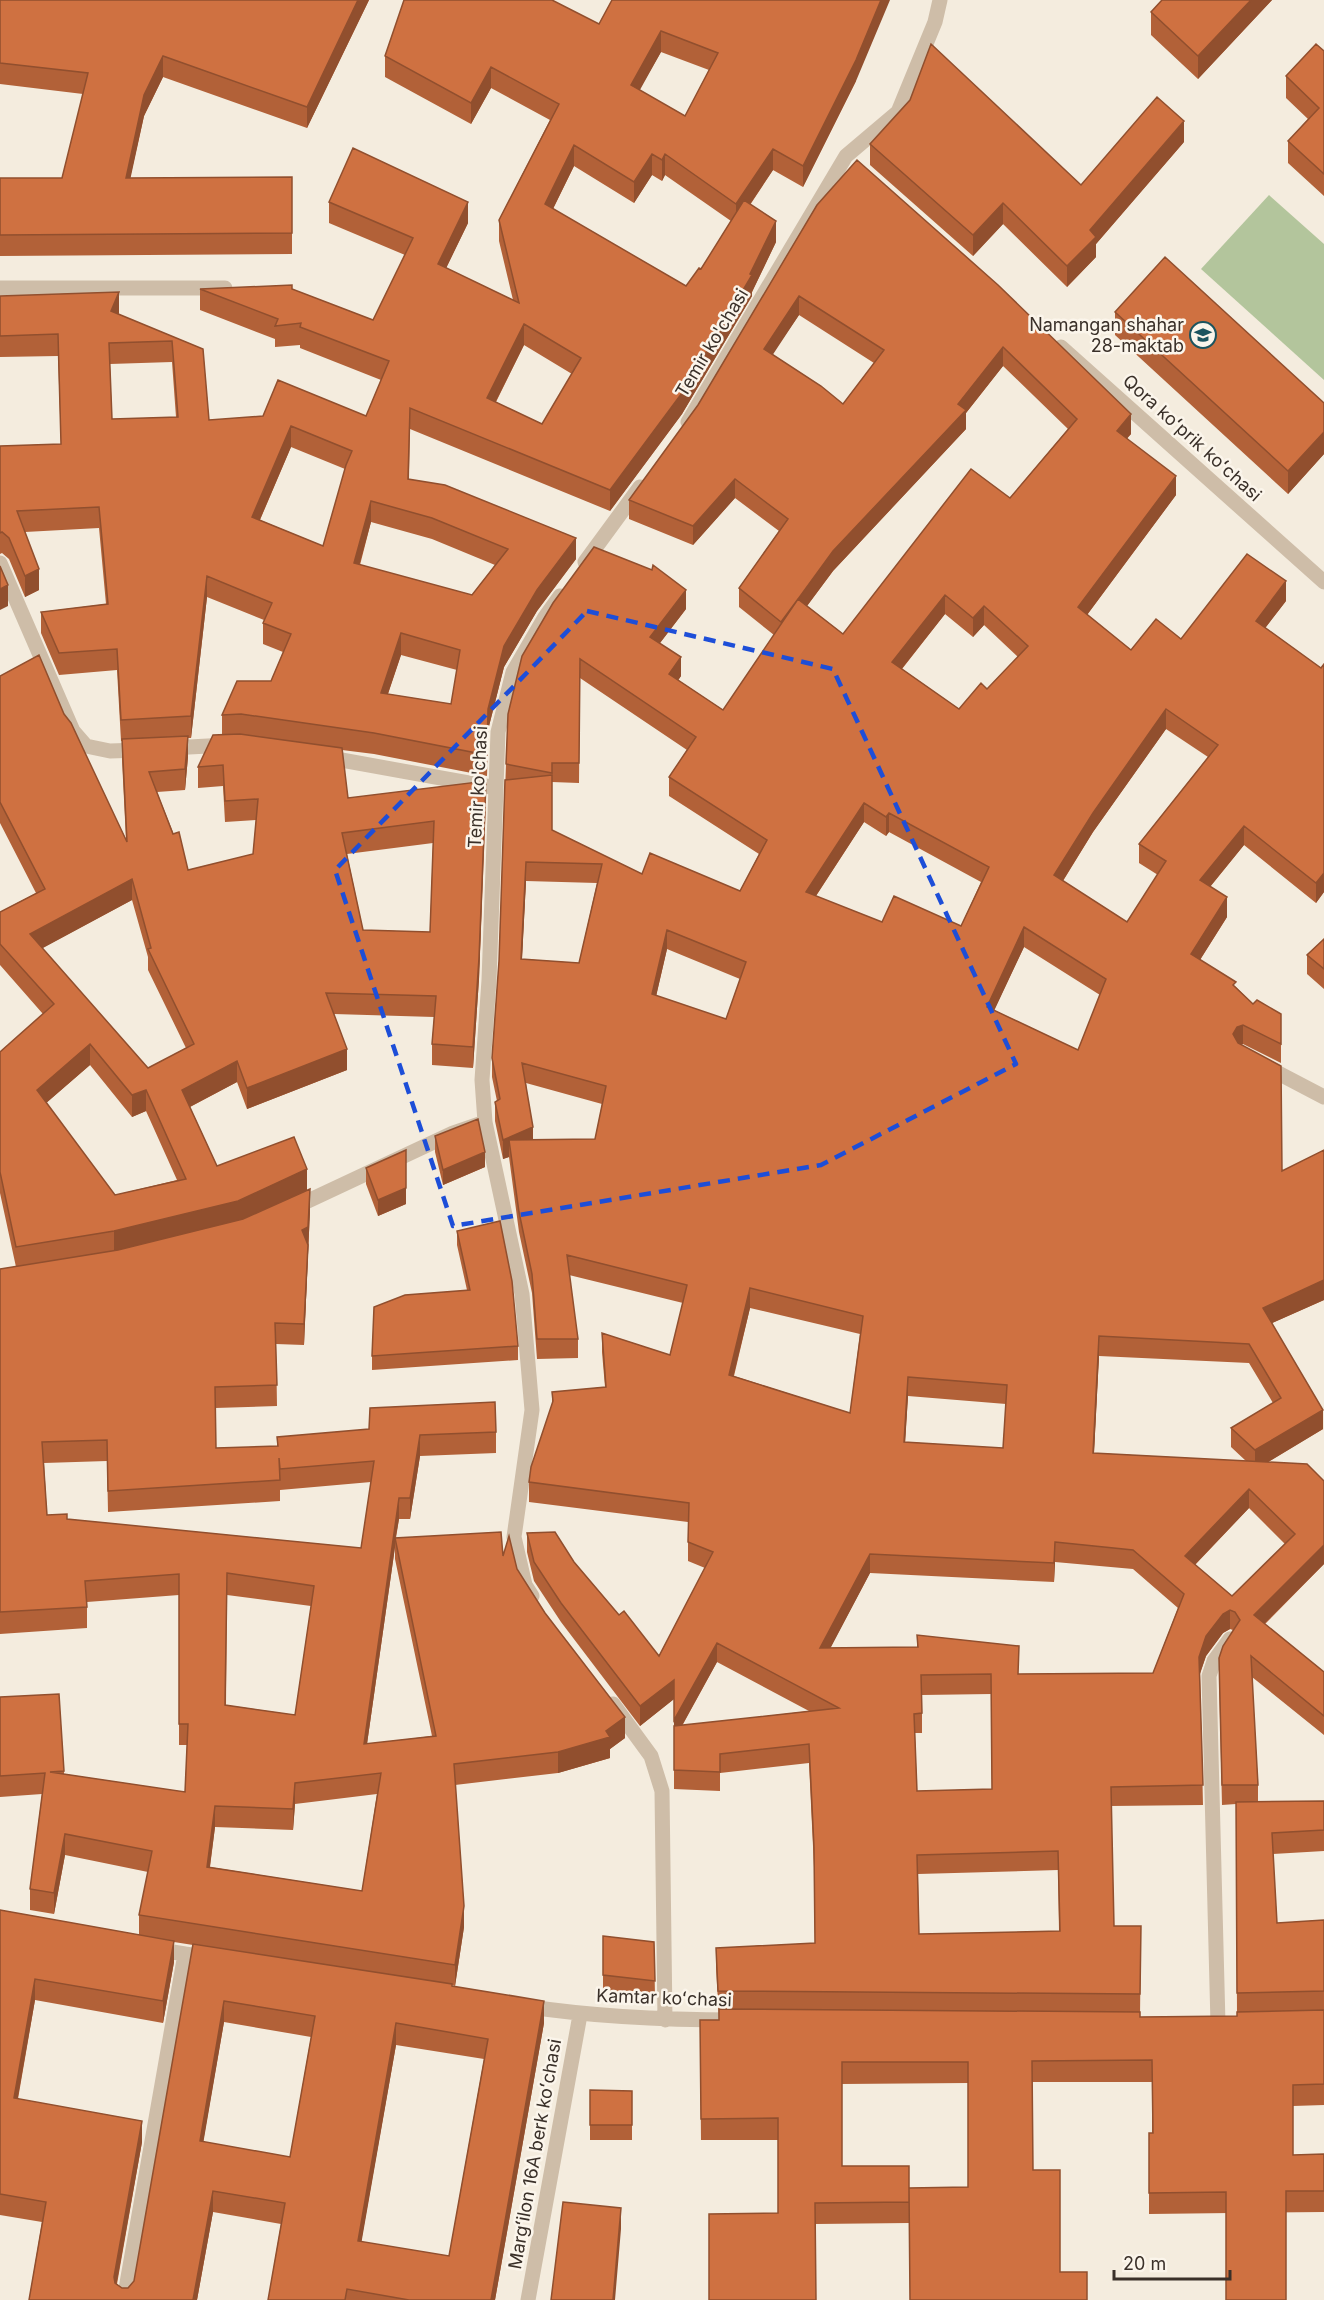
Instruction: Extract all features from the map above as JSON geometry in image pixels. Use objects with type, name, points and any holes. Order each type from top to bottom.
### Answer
[{"type":"street","name":"Temir ko'chasi","points":[[676,438],[850,160],[898,112],[935,22],[940,0]]},
{"type":"street","points":[[0,288],[225,288]]},
{"type":"street","name":"Qora koʻprik koʻchasi","points":[[1049,337],[1324,582]]},
{"type":"street","name":"Temir ko'chasi","points":[[542,1611],[525,1585],[514,1536],[532,1410],[522,1293],[485,1122],[482,1080],[489,980],[498,732],[513,672],[544,617],[648,476]]},
{"type":"street","points":[[0,563],[73,731],[86,746],[110,751],[240,745]]},
{"type":"street","points":[[307,754],[373,764],[496,788]]},
{"type":"street","points":[[1253,1060],[1324,1097]]},
{"type":"street","points":[[283,1212],[453,1133],[485,1122]]},
{"type":"street","points":[[1218,2023],[1209,1676],[1214,1661],[1230,1639]]},
{"type":"street","points":[[603,1691],[651,1756],[662,1791],[665,2020]]},
{"type":"street","points":[[139,1946],[220,1960]]},
{"type":"street","points":[[124,2300],[186,1954]]},
{"type":"street","name":"Kamtar koʻchasi","points":[[510,2004],[580,2015],[665,2020],[747,2020]]},
{"type":"street","name":"Margʻilon 16А berk koʻchasi","points":[[528,2300],[580,2015]]},
{"type":"highlighted area","points":[[587,611],[833,669],[1016,1064],[821,1165],[453,1226],[335,870]]},
{"type":"green space","points":[[1269,195],[1324,244],[1324,380],[1201,269]]},
{"type":"building","points":[[0,0],[358,0],[307,107],[163,56],[144,95],[126,178],[292,177],[292,233],[0,235],[0,178],[62,178],[88,73],[0,63]]},
{"type":"building","points":[[404,0],[552,0],[599,24],[612,0],[881,0],[856,60],[803,166],[773,149],[736,204],[665,154],[662,160],[652,154],[634,182],[574,145],[545,204],[686,286],[699,268],[701,269],[744,200],[776,221],[750,274],[752,275],[682,393],[610,490],[410,408],[408,479],[445,485],[576,538],[537,590],[504,646],[488,709],[487,755],[374,733],[241,714],[222,715],[237,681],[271,681],[291,634],[263,623],[272,603],[207,576],[191,716],[121,720],[117,649],[59,653],[41,612],[108,604],[99,507],[17,511],[39,569],[25,576],[9,538],[2,532],[0,533],[0,446],[61,444],[58,334],[0,336],[0,296],[119,292],[111,311],[203,349],[209,420],[263,416],[278,380],[366,416],[389,361],[300,327],[301,323],[275,326],[278,319],[200,289],[292,285],[292,289],[373,320],[413,238],[329,202],[353,148],[468,202],[438,264],[519,303],[499,220],[559,104],[491,67],[471,103],[385,56]],"holes":[[[661,31],[718,53],[685,116],[631,85]],[[524,324],[581,358],[542,424],[487,398]],[[172,341],[178,417],[112,419],[109,343]],[[291,426],[352,451],[323,546],[252,517]],[[371,501],[432,518],[508,549],[472,595],[354,563]],[[401,633],[460,650],[451,704],[381,693]]]},
{"type":"building","points":[[1162,0],[1251,0],[1198,56],[1151,12]]},
{"type":"building","points":[[931,44],[1081,185],[1157,97],[1184,121],[1090,230],[1096,237],[1067,266],[1003,203],[973,235],[870,144],[910,100]]},
{"type":"building","points":[[1316,44],[1324,51],[1324,174],[1288,141],[1319,108],[1286,76]]},
{"type":"building","points":[[857,160],[998,285],[1131,414],[1117,431],[1176,476],[1078,607],[1131,650],[1156,619],[1181,639],[1247,554],[1286,581],[1256,621],[1321,668],[1324,664],[1324,873],[1316,883],[1244,826],[1200,880],[1227,897],[1191,954],[1236,982],[1233,985],[1253,1004],[1257,1000],[1281,1014],[1281,1044],[1243,1025],[1237,1027],[1233,1034],[1238,1043],[1281,1066],[1282,1171],[1324,1150],[1324,1280],[1263,1308],[1323,1410],[1255,1450],[1231,1428],[1281,1398],[1249,1344],[1099,1336],[1093,1453],[1307,1464],[1324,1481],[1324,1545],[1254,1615],[1324,1672],[1324,1716],[1251,1656],[1258,1785],[1222,1785],[1219,1658],[1223,1646],[1240,1620],[1235,1612],[1230,1610],[1223,1614],[1206,1636],[1199,1657],[1203,1785],[1111,1787],[1114,1926],[1141,1926],[1140,1994],[718,1991],[716,1948],[815,1943],[814,1847],[809,1744],[720,1754],[720,1772],[674,1770],[674,1726],[839,1708],[717,1643],[674,1720],[674,1680],[640,1706],[561,1603],[534,1562],[527,1533],[555,1532],[574,1562],[619,1615],[624,1611],[659,1656],[713,1552],[688,1542],[689,1503],[529,1482],[531,1467],[553,1401],[552,1392],[606,1387],[602,1333],[670,1355],[687,1285],[567,1255],[578,1339],[537,1339],[532,1274],[519,1212],[509,1140],[595,1139],[606,1086],[522,1063],[533,1127],[503,1140],[495,1102],[500,1099],[492,1058],[499,961],[505,780],[552,775],[552,830],[642,874],[650,853],[740,891],[767,840],[669,777],[696,737],[580,659],[579,763],[552,763],[552,773],[506,764],[508,714],[522,656],[553,603],[594,547],[652,570],[653,565],[686,590],[650,637],[681,657],[669,674],[723,710],[798,599],[781,622],[739,588],[788,519],[735,479],[693,526],[629,500],[698,405],[817,205]],"holes":[[[799,296],[884,350],[843,404],[821,386],[764,349]],[[1003,347],[1077,419],[1010,498],[971,469],[843,634],[798,599],[833,551],[966,410],[958,404]],[[945,595],[973,618],[984,606],[1028,646],[987,689],[981,683],[959,709],[892,662]],[[1166,709],[1218,745],[1139,844],[1166,861],[1127,922],[1054,875],[1093,813]],[[864,803],[886,817],[889,813],[989,867],[961,926],[894,896],[882,922],[806,892]],[[526,862],[602,864],[579,963],[521,959]],[[1024,927],[1106,979],[1078,1050],[987,1007]],[[667,930],[746,962],[726,1019],[652,994]],[[750,1288],[863,1316],[850,1413],[729,1375]],[[908,1377],[1007,1385],[1003,1448],[904,1442]],[[1249,1489],[1295,1534],[1232,1596],[1185,1556]],[[1055,1542],[1133,1550],[1184,1594],[1153,1673],[1018,1674],[1019,1646],[917,1635],[918,1647],[820,1648],[870,1554],[1054,1563]],[[991,1674],[992,1789],[917,1791],[914,1714],[922,1713],[921,1675]],[[1058,1851],[1060,1931],[919,1934],[917,1855]]]},
{"type":"building","points":[[1165,257],[1324,403],[1324,432],[1288,471],[1115,312]]},
{"type":"building","points":[[0,566],[8,585],[0,589]]},
{"type":"building","points":[[39,655],[64,714],[71,723],[127,842],[122,739],[188,736],[185,769],[149,772],[173,834],[179,832],[188,870],[253,854],[258,799],[225,801],[223,765],[198,767],[213,735],[240,734],[342,748],[348,798],[486,781],[473,1047],[432,1044],[436,996],[326,993],[347,1049],[247,1088],[237,1061],[182,1090],[217,1166],[294,1137],[307,1169],[238,1201],[114,1231],[16,1247],[0,1172],[0,1052],[54,1004],[0,944],[0,912],[45,889],[0,802],[0,676]],"holes":[[[434,821],[430,932],[363,930],[342,833]],[[132,879],[151,948],[148,949],[194,1044],[148,1068],[30,934]],[[90,1044],[132,1095],[146,1090],[186,1179],[115,1195],[37,1090]]]},
{"type":"building","points":[[1324,939],[1324,969],[1307,955]]},
{"type":"building","points":[[478,1119],[485,1152],[443,1170],[435,1136]]},
{"type":"building","points":[[406,1150],[406,1188],[378,1200],[366,1168]]},
{"type":"building","points":[[310,1189],[308,1227],[302,1230],[308,1245],[304,1324],[275,1323],[277,1385],[215,1387],[216,1448],[278,1446],[277,1437],[369,1429],[370,1408],[495,1402],[496,1432],[420,1435],[410,1498],[399,1498],[364,1744],[436,1736],[395,1538],[501,1532],[503,1556],[509,1536],[517,1569],[545,1613],[625,1717],[606,1731],[610,1737],[558,1752],[454,1764],[464,1906],[455,1965],[139,1915],[152,1851],[65,1834],[54,1893],[30,1889],[45,1773],[0,1776],[0,1697],[59,1694],[64,1771],[50,1772],[185,1792],[188,1724],[179,1724],[179,1574],[85,1581],[87,1607],[0,1612],[0,1269],[118,1250],[243,1219]],"holes":[[[107,1440],[108,1491],[280,1480],[279,1458],[280,1469],[374,1461],[361,1548],[67,1519],[67,1514],[47,1515],[42,1442]],[[227,1573],[314,1586],[295,1715],[225,1705]],[[381,1773],[362,1891],[207,1867],[215,1806],[293,1809],[295,1783]]]},
{"type":"building","points":[[500,1221],[512,1281],[518,1346],[372,1356],[374,1307],[405,1295],[470,1290],[457,1231]]},
{"type":"building","points":[[1324,1801],[1324,1830],[1272,1833],[1277,1923],[1324,1920],[1324,1991],[1237,1993],[1236,1802]]},
{"type":"building","points":[[0,1910],[174,1941],[163,2001],[35,1979],[14,2098],[142,2121],[114,2277],[115,2283],[122,2288],[128,2288],[134,2281],[193,1944],[452,1984],[452,1986],[544,2001],[491,2300],[409,2300],[347,2289],[345,2300],[268,2300],[285,2203],[213,2191],[193,2300],[29,2300],[46,2202],[0,2194]],"holes":[[[224,2001],[315,2016],[290,2157],[200,2141]],[[396,2023],[488,2039],[449,2256],[358,2241]]]},
{"type":"building","points":[[603,1936],[654,1942],[655,1981],[603,1975]]},
{"type":"building","points":[[719,2009],[1140,2012],[1140,2017],[1237,2016],[1237,2012],[1324,2010],[1324,2084],[1293,2085],[1293,2155],[1324,2154],[1324,2191],[1286,2191],[1286,2300],[1226,2300],[1226,2192],[1149,2193],[1149,2133],[1153,2133],[1152,2060],[1032,2061],[1033,2170],[1060,2170],[1060,2272],[1087,2272],[1087,2300],[910,2300],[909,2188],[909,2202],[815,2203],[816,2300],[709,2300],[709,2214],[778,2213],[778,2118],[701,2119],[700,2020],[719,2020]],"holes":[[[842,2062],[968,2062],[968,2187],[909,2188],[909,2166],[842,2166]]]},
{"type":"building","points":[[590,2090],[632,2091],[632,2125],[590,2125]]},
{"type":"building","points":[[563,2202],[621,2208],[613,2300],[551,2300]]},
{"type":"place","name":"Namangan shahar 28-maktab","points":[[1203,335]]}]
